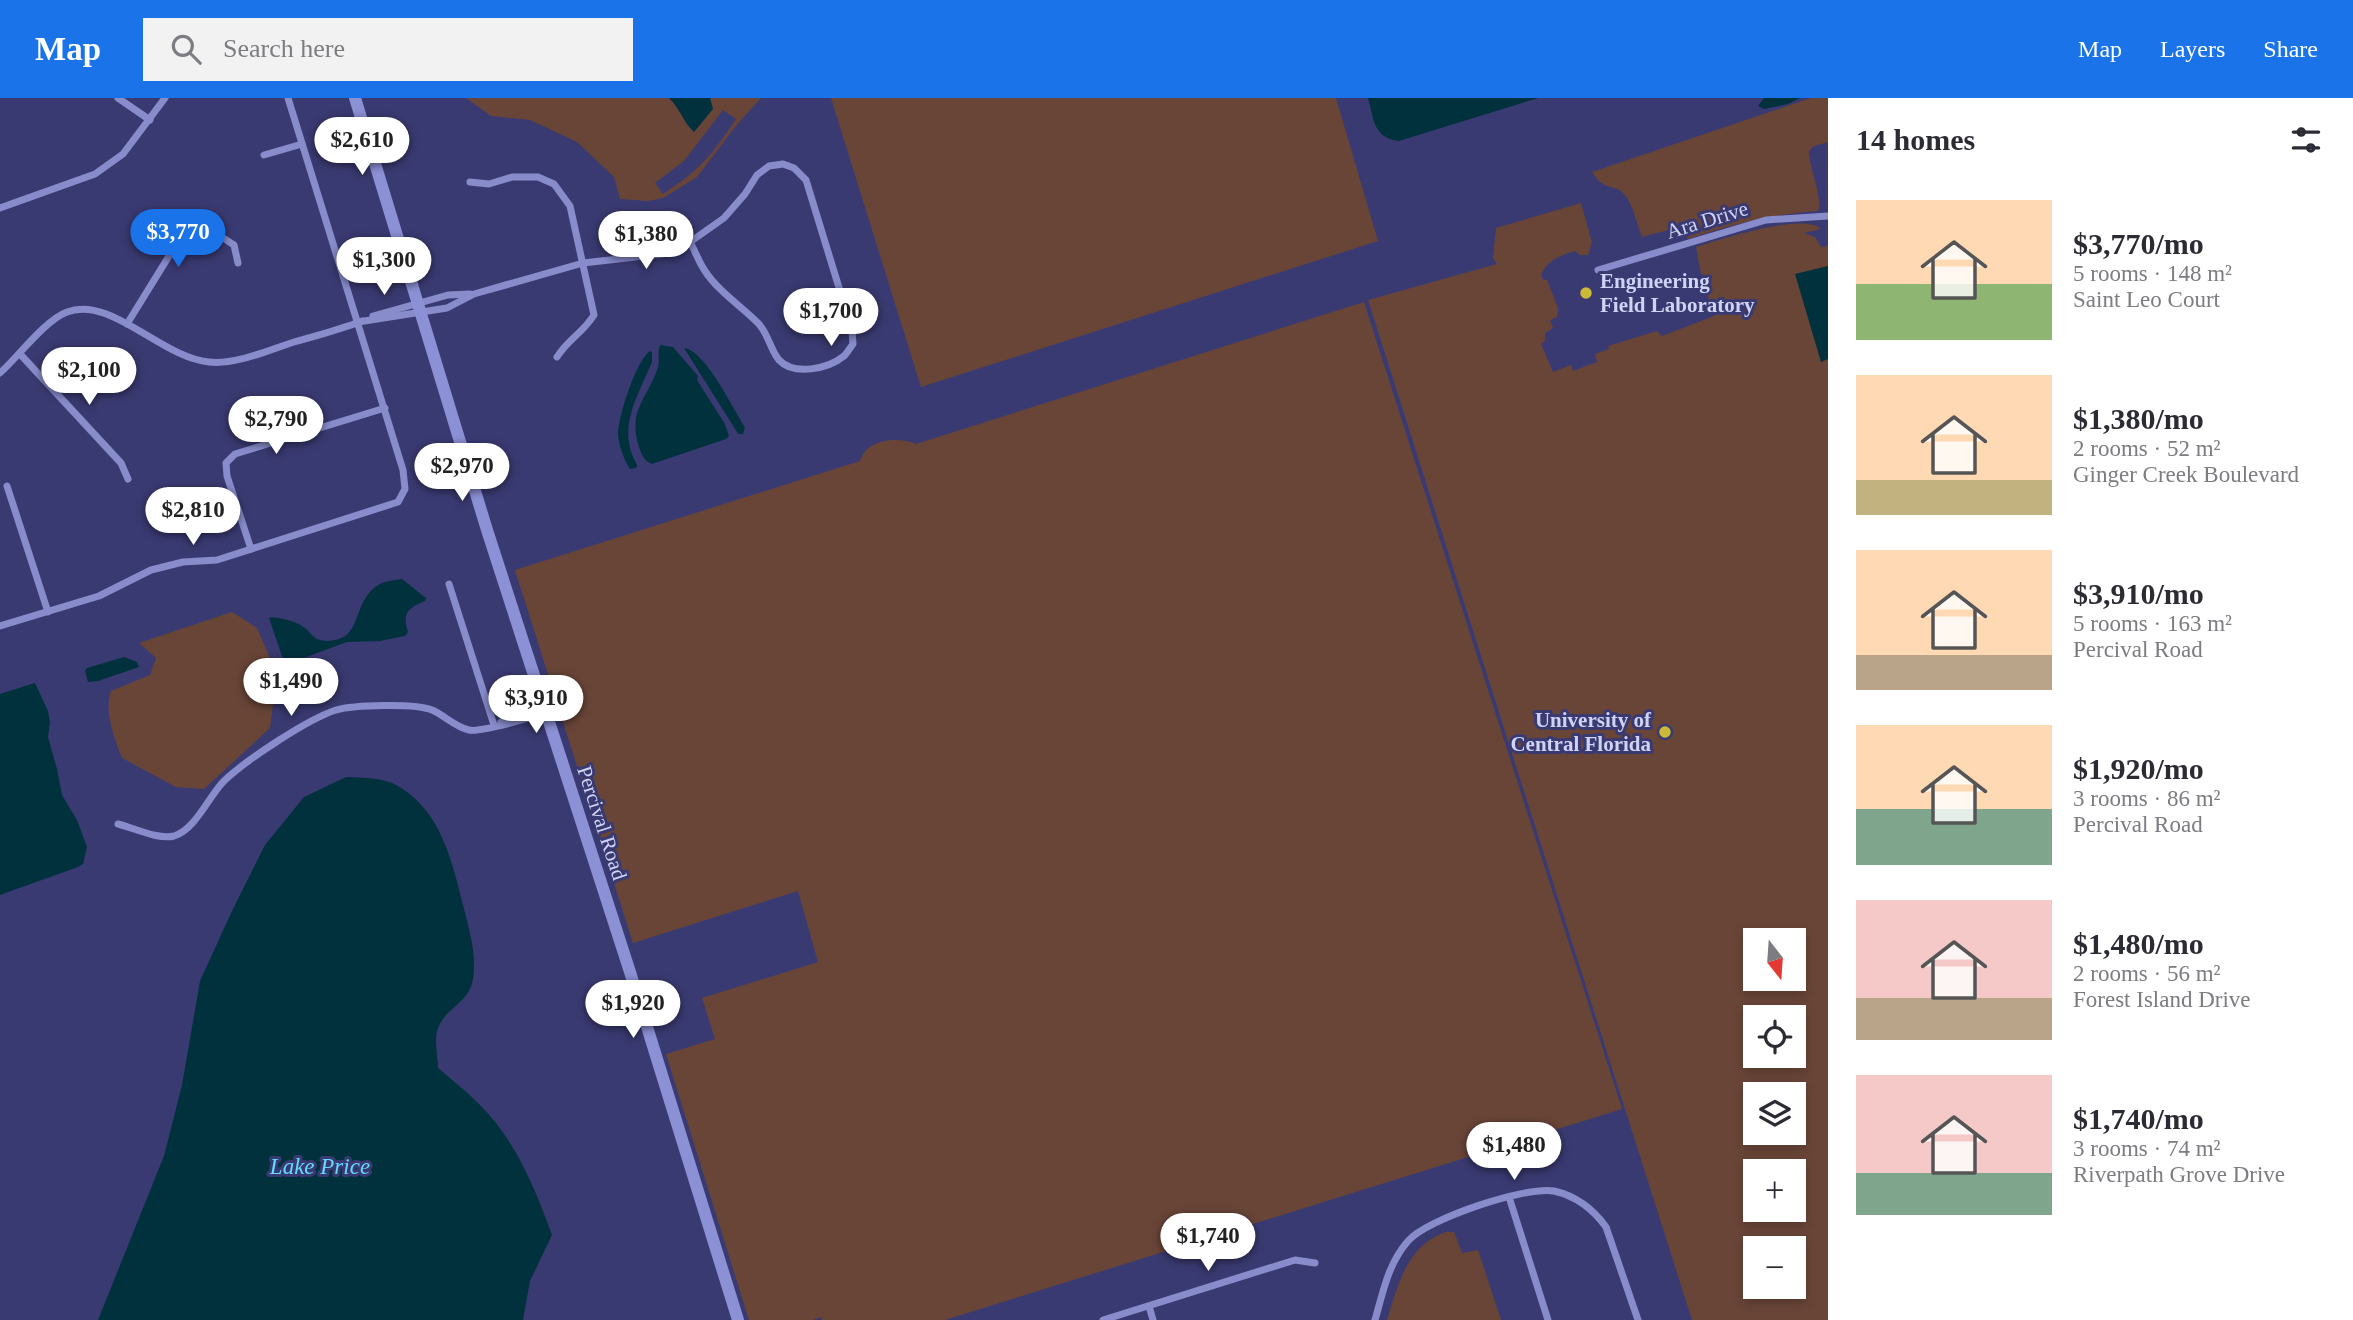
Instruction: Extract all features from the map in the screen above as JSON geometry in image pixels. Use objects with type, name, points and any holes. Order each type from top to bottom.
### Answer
[{"type":"street","points":[[118,98],[150,120]]},
{"type":"street","points":[[0,208],[95,174],[123,154],[165,98]]},
{"type":"street","points":[[0,626],[99,596],[151,570],[183,562],[217,560],[398,502],[405,489],[403,470],[288,98]]},
{"type":"street","name":"Percival Road","points":[[355,98],[487,530],[738,1320]]},
{"type":"street","points":[[264,155],[302,144]]},
{"type":"street","points":[[421,307],[447,308],[474,294],[583,263],[662,254],[690,242],[724,218],[757,176],[769,166],[783,164],[794,168],[806,180],[852,330],[853,344],[845,356],[809,369],[794,370],[782,363],[762,326],[721,290],[705,271],[690,242]]},
{"type":"street","points":[[470,182],[489,184],[512,177],[538,177],[554,184],[570,206],[594,315],[584,330],[566,342],[557,357]]},
{"type":"street","name":"Ara Drive","points":[[1598,270],[1766,220],[1828,216]]},
{"type":"street","points":[[127,324],[182,235],[192,229],[210,229],[234,245],[238,263]]},
{"type":"street","points":[[0,373],[45,328],[66,312],[83,309],[102,311],[165,348],[187,358],[211,363],[240,359],[358,322],[421,307],[448,295],[474,294]]},
{"type":"street","points":[[20,354],[121,463],[128,479]]},
{"type":"street","points":[[251,549],[227,476],[226,463],[234,454],[385,408]]},
{"type":"street","points":[[7,486],[48,612]]},
{"type":"street","points":[[449,584],[494,725]]},
{"type":"street","points":[[118,824],[164,837],[184,831],[208,799],[235,773],[320,717],[337,710],[354,707],[421,707],[470,730],[545,709]]},
{"type":"street","points":[[1375,1320],[1391,1265],[1410,1239],[1442,1218],[1540,1190],[1569,1196],[1596,1214],[1606,1227],[1638,1320]]},
{"type":"street","points":[[1509,1197],[1548,1320]]},
{"type":"street","points":[[1104,1320],[1295,1260],[1315,1263]]},
{"type":"street","points":[[1149,1306],[1153,1320]]},
{"type":"shaded area","points":[[466,98],[669,98],[694,132],[713,109],[710,98],[761,98],[697,177],[663,198],[648,201],[620,199],[614,177],[577,142],[530,120],[491,116]],"holes":[[[723,110],[736,119],[704,161],[663,194],[655,183],[684,161]]]},
{"type":"shaded area","points":[[831,98],[1336,98],[1378,241],[921,387]]},
{"type":"shaded area","points":[[1811,98],[1828,98],[1828,142],[1814,146],[1809,151],[1819,198],[1818,211],[1752,221],[1688,239],[1683,226],[1642,237],[1624,194],[1601,183],[1592,172]]},
{"type":"shaded area","name":"University of Central Florida","points":[[1581,203],[1592,242],[1588,255],[1580,255],[1575,251],[1565,254],[1551,261],[1542,273],[1542,279],[1547,280],[1558,308],[1557,317],[1550,320],[1553,328],[1545,333],[1545,341],[1541,344],[1553,372],[1571,365],[1573,371],[1597,362],[1595,354],[1609,349],[1608,346],[1657,331],[1662,336],[1714,316],[1696,247],[1761,229],[1797,224],[1821,229],[1804,233],[1815,237],[1821,247],[1828,246],[1828,1320],[1692,1320],[1368,300],[1497,264],[1493,258],[1496,228]]},
{"type":"shaded area","points":[[1364,302],[1622,1109],[945,1320],[822,1320],[821,1317],[813,1320],[749,1320],[666,1054],[715,1039],[702,998],[818,962],[798,891],[633,943],[515,570],[860,461],[869,448],[884,441],[900,440],[916,444]]},
{"type":"shaded area","points":[[232,612],[257,628],[277,674],[270,728],[204,789],[176,787],[122,758],[109,716],[111,691],[150,675],[156,658],[139,643]]},
{"type":"shaded area","points":[[1446,1232],[1454,1232],[1462,1253],[1478,1250],[1501,1320],[1387,1320],[1400,1280],[1413,1256],[1433,1238]]},
{"type":"water","points":[[669,98],[710,98],[713,109],[694,132]]},
{"type":"water","points":[[1368,98],[1538,98],[1399,141],[1379,132]]},
{"type":"water","points":[[1764,98],[1800,98],[1788,104],[1764,109],[1758,106]]},
{"type":"water","points":[[1828,266],[1828,359],[1821,362],[1795,274]]},
{"type":"water","points":[[660,345],[673,347],[698,376],[697,380],[725,424],[729,436],[652,464],[641,453],[636,423],[640,405],[658,367]]},
{"type":"water","points":[[684,348],[701,359],[718,382],[745,427],[743,434],[737,432]]},
{"type":"water","points":[[650,351],[652,362],[631,412],[629,438],[637,465],[636,468],[630,469],[620,447],[619,424],[634,376]]},
{"type":"water","points":[[402,579],[426,598],[408,612],[408,632],[405,636],[380,641],[347,642],[290,663],[283,659],[269,618],[297,624],[320,640],[339,639],[351,629],[372,590],[382,583]]},
{"type":"water","points":[[124,657],[137,662],[139,667],[88,682],[85,671],[87,668]]},
{"type":"water","points":[[35,683],[48,711],[48,737],[62,795],[77,820],[87,847],[83,864],[78,867],[0,895],[0,694]]},
{"type":"water","name":"Lake Price","points":[[346,777],[386,781],[413,796],[435,823],[449,855],[470,932],[474,970],[467,994],[447,1014],[437,1031],[438,1068],[479,1104],[503,1133],[531,1182],[552,1235],[530,1281],[523,1320],[98,1320],[164,1156],[182,1085],[200,981],[265,845],[304,797]]},
{"type":"place","name":"Engineering Field Laboratory","points":[[1586,293]]},
{"type":"place","name":"University of Central Florida","points":[[1665,732]]}]
